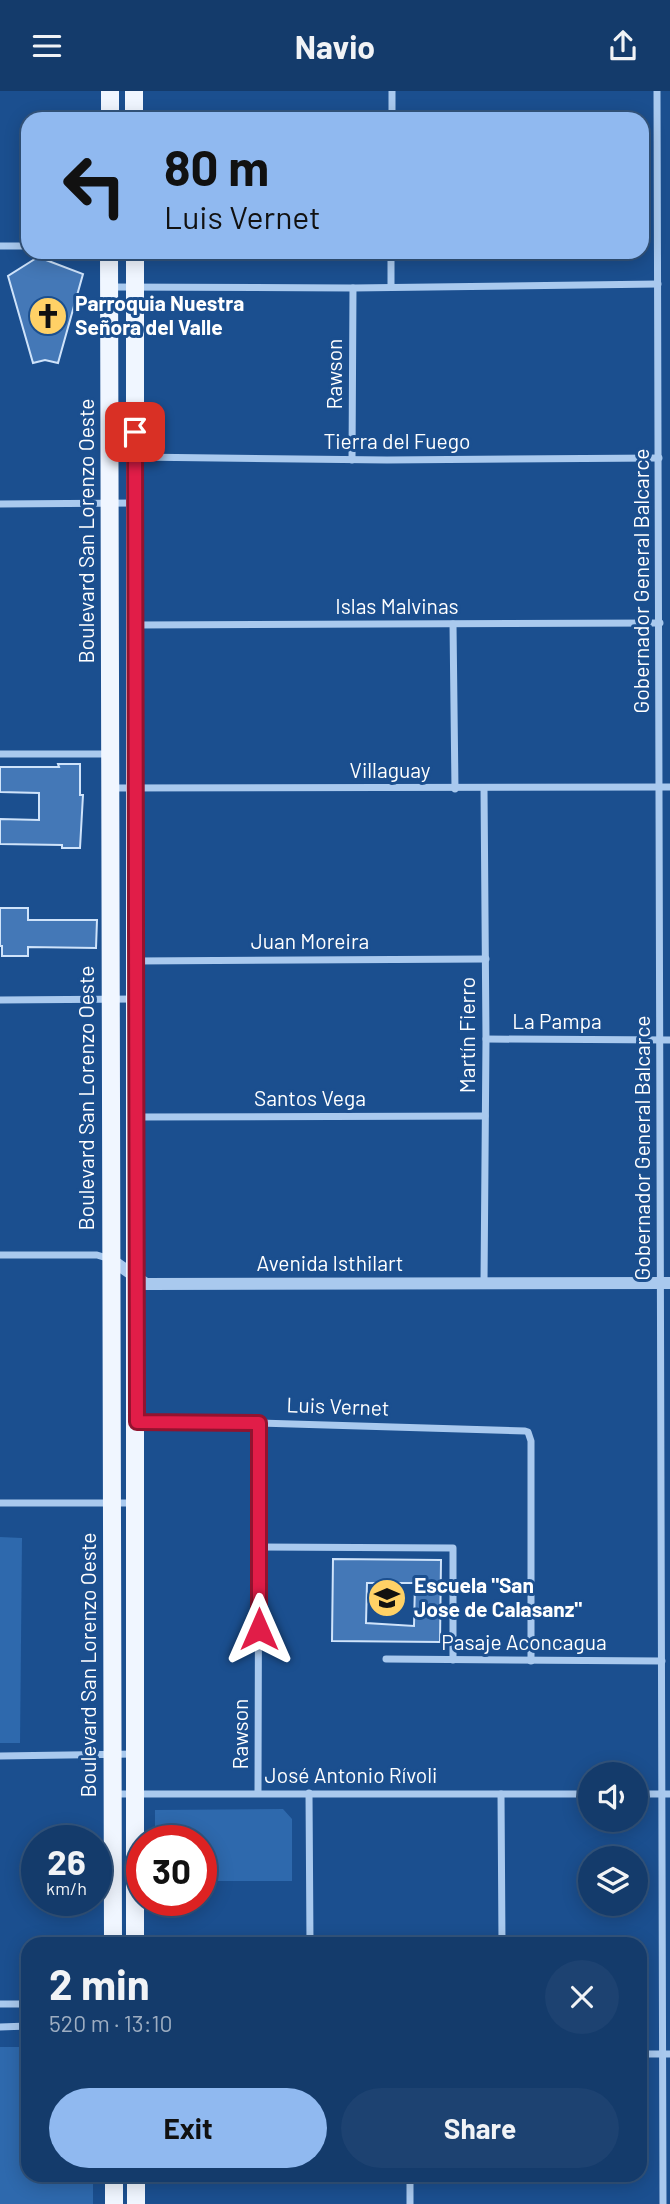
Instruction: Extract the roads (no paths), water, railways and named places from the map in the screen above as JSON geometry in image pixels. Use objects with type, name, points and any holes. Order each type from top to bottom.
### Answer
[{"type":"main road","points":[[110,91],[110,112]]},
{"type":"main road","points":[[134,91],[134,112]]},
{"type":"main road","name":"Boulevard San Lorenzo Oeste","points":[[109,259],[113,1937]]},
{"type":"main road","points":[[135,259],[135,1937]]},
{"type":"main road","points":[[114,2182],[114,2204]]},
{"type":"main road","points":[[136,2182],[136,2204]]},
{"type":"street","points":[[392,91],[392,112]]},
{"type":"street","name":"Gobernador General Balcarce","points":[[657,91],[659,1041],[665,1283],[662,1661],[666,1794],[667,2054],[663,2204]]},
{"type":"street","points":[[0,246],[21,246]]},
{"type":"street","points":[[391,259],[391,287]]},
{"type":"street","points":[[109,287],[353,288],[659,284]]},
{"type":"street","name":"Rawson","points":[[352,460],[353,288]]},
{"type":"street","name":"Tierra del Fuego","points":[[135,457],[352,460],[659,458]]},
{"type":"street","points":[[0,504],[135,503]]},
{"type":"street","name":"Islas Malvinas","points":[[135,625],[660,623]]},
{"type":"street","points":[[453,624],[455,789]]},
{"type":"street","points":[[0,754],[109,754]]},
{"type":"street","name":"Villaguay","points":[[109,788],[670,787]]},
{"type":"street","name":"Martín Fierro","points":[[484,788],[484,1283]]},
{"type":"street","name":"Juan Moreira","points":[[135,961],[486,959]]},
{"type":"street","points":[[0,1000],[136,999]]},
{"type":"street","name":"La Pampa","points":[[486,1039],[670,1041]]},
{"type":"street","name":"Santos Vega","points":[[135,1117],[485,1116]]},
{"type":"street","points":[[0,1255],[97,1255],[110,1259]]},
{"type":"street","name":"Avenida Isthilart","points":[[110,1259],[146,1284],[665,1283]]},
{"type":"street","name":"Luis Vernet","points":[[137,1422],[259,1423],[528,1432],[531,1441],[531,1661]]},
{"type":"street","name":"Rawson","points":[[258,1793],[259,1423]]},
{"type":"street","points":[[0,1503],[136,1503]]},
{"type":"street","points":[[260,1547],[453,1548],[453,1660]]},
{"type":"street","name":"Pasaje Aconcagua","points":[[386,1659],[662,1661]]},
{"type":"street","points":[[0,1756],[135,1754]]},
{"type":"street","points":[[309,1793],[310,1937]]},
{"type":"street","name":"José Antonio Rívoli","points":[[112,1794],[578,1794]]},
{"type":"street","points":[[501,1794],[502,1937]]},
{"type":"street","points":[[648,1794],[666,1794]]},
{"type":"street","points":[[0,2004],[21,2004]]},
{"type":"street","points":[[0,2027],[21,2027]]},
{"type":"street","points":[[647,2054],[667,2054]]},
{"type":"street","points":[[410,2182],[410,2204]]},
{"type":"place","name":"Parroquia Nuestra Señora del Valle","points":[[48,316]]},
{"type":"place","name":"Escuela \"San Jose de Calasanz\"","points":[[387,1598]]}]
